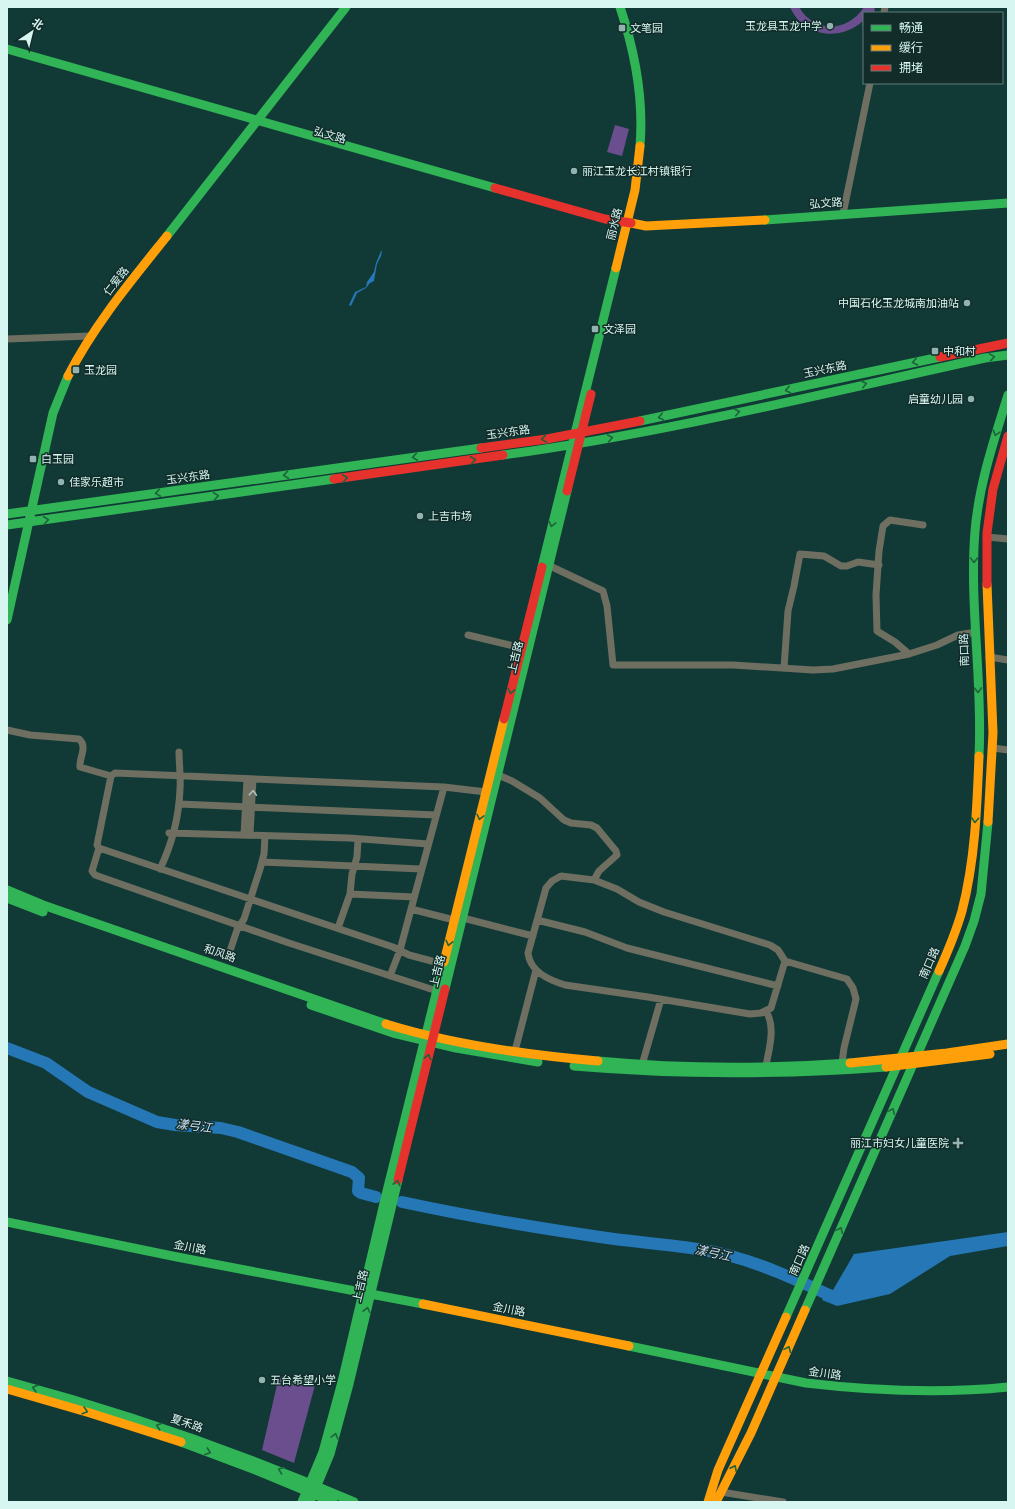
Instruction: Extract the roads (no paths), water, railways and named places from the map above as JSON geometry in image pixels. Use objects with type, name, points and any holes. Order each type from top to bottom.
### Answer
[{"type":"main road","name":"仁爱路","points":[[7,620],[56,402],[90,336],[124,290],[346,7]]},
{"type":"main road","name":"丽水路","points":[[620,7],[636,58],[641,113],[637,177],[629,226]]},
{"type":"main road","name":"丽水路","points":[[576,444],[629,226],[644,173],[648,113],[642,56],[627,7]]},
{"type":"main road","name":"弘文路","points":[[7,49],[255,123]]},
{"type":"main road","name":"弘文路","points":[[7,56],[629,226],[719,223],[1008,203]]},
{"type":"main road","name":"玉兴东路","points":[[7,514],[539,440],[700,409],[1008,343]]},
{"type":"main road","name":"玉兴东路","points":[[7,525],[576,444],[710,418],[978,360],[1008,355]]},
{"type":"main road","name":"南口路","points":[[708,1502],[718,1470],[899,1062],[961,917],[967,891],[974,839],[980,733],[974,568],[975,533],[984,472],[1008,395]]},
{"type":"main road","points":[[716,1502],[751,1433],[776,1377],[915,1061],[964,946],[978,908],[985,859],[993,748],[986,586],[987,537],[993,489],[1008,436]]},
{"type":"main road","name":"上吉路","points":[[429,1037],[443,964],[458,919],[498,775],[550,566],[576,444]]},
{"type":"main road","name":"上吉路","points":[[302,1502],[312,1491],[330,1454],[349,1384],[367,1294],[458,919],[486,792],[522,648],[576,444]]},
{"type":"main road","name":"和风路","points":[[7,890],[43,905],[429,1037]]},
{"type":"main road","name":"和风路","points":[[7,898],[41,912],[393,1033],[429,1037]]},
{"type":"main road","points":[[429,1037],[528,1060],[600,1069],[636,1071],[700,1074],[770,1073],[846,1070],[899,1062]]},
{"type":"main road","points":[[429,1037],[564,1058],[642,1065],[766,1066],[899,1062],[1008,1051]]},
{"type":"main road","points":[[915,1061],[1008,1044]]},
{"type":"main road","name":"金川路","points":[[7,1222],[177,1257],[511,1321],[776,1377],[830,1386],[897,1392],[946,1392],[1008,1387]]},
{"type":"main road","name":"夏禾路","points":[[7,1380],[145,1421],[235,1453],[333,1502]]},
{"type":"main road","name":"夏禾路","points":[[7,1389],[176,1440],[312,1491],[354,1502]]},
{"type":"street","points":[[844,214],[870,84]]},
{"type":"street","points":[[7,339],[90,336]]},
{"type":"street","points":[[909,654],[895,642],[877,631],[876,594],[881,533],[883,526],[890,520],[923,525]]},
{"type":"street","points":[[987,537],[1008,539]]},
{"type":"street","points":[[784,668],[788,611],[800,554],[824,556],[841,566],[848,566],[858,562],[879,565]]},
{"type":"street","points":[[550,566],[603,591],[607,606],[612,665],[733,664],[813,670],[833,669],[909,654],[937,645],[958,635],[976,632]]},
{"type":"street","points":[[468,635],[522,648]]},
{"type":"street","points":[[989,657],[1008,660]]},
{"type":"street","points":[[7,730],[30,735],[79,739],[82,741],[84,746],[80,767],[111,776]]},
{"type":"street","points":[[993,748],[1008,750]]},
{"type":"street","points":[[160,869],[179,804],[179,752]]},
{"type":"street","points":[[437,991],[240,926],[95,874],[92,871],[98,848],[97,845],[111,776],[114,773],[444,787],[486,792]]},
{"type":"street","points":[[498,775],[512,781],[540,798],[564,820],[571,823],[591,825],[601,832],[616,851],[617,855],[599,871],[594,880]]},
{"type":"street","points":[[171,833],[176,787],[179,776]]},
{"type":"street","points":[[247,835],[250,779]]},
{"type":"street","points":[[390,976],[400,950],[444,787]]},
{"type":"street","points":[[179,804],[436,815]]},
{"type":"street","points":[[171,833],[358,839],[428,844]]},
{"type":"street","points":[[228,957],[244,919],[262,862],[265,836]]},
{"type":"street","points":[[338,928],[350,894],[352,874],[357,857],[358,839]]},
{"type":"street","points":[[98,848],[338,928],[400,950],[409,955],[443,964]]},
{"type":"street","points":[[262,862],[421,869]]},
{"type":"street","points":[[785,961],[771,1008],[766,1011],[750,1014],[565,985],[536,970],[529,957],[529,949],[546,888],[556,878],[561,876],[594,880],[617,889],[639,902],[664,912],[770,945],[778,950],[785,961],[847,979],[854,988],[856,999],[844,1048],[842,1063]]},
{"type":"street","points":[[350,894],[414,897]]},
{"type":"street","points":[[411,908],[533,936]]},
{"type":"street","points":[[537,920],[585,932],[627,948],[778,986]]},
{"type":"street","points":[[515,1051],[536,970]]},
{"type":"street","points":[[642,1065],[661,999]]},
{"type":"street","points":[[766,1011],[770,1019],[772,1029],[766,1066]]},
{"type":"street","points":[[721,1492],[784,1502]]},
{"type":"water","points":[[381,251],[374,281],[366,288],[357,293],[351,306],[349,305],[355,292],[366,287],[367,282],[374,272]]},
{"type":"water","points":[[1008,1232],[1008,1246],[950,1256],[890,1294],[837,1306],[822,1300],[827,1288],[833,1290],[854,1254]]},
{"type":"waterway","name":"漾弓江","points":[[7,1048],[46,1063],[88,1092],[157,1122],[175,1125],[221,1128],[238,1132],[352,1172],[359,1178],[358,1191],[376,1197]]},
{"type":"waterway","name":"漾弓江","points":[[402,1202],[534,1227],[688,1248],[731,1256],[785,1275],[838,1299],[839,1298]]},
{"type":"place","name":"玉龙县玉龙中学","points":[[830,26]]},
{"type":"place","name":"文笔园","points":[[622,28]]},
{"type":"place","name":"丽江玉龙长江村镇银行","points":[[574,171]]},
{"type":"place","name":"中国石化玉龙城南加油站","points":[[967,303]]},
{"type":"place","name":"文泽园","points":[[595,329]]},
{"type":"place","name":"中和村","points":[[935,351]]},
{"type":"place","name":"玉龙园","points":[[76,370]]},
{"type":"place","name":"启童幼儿园","points":[[971,399]]},
{"type":"place","name":"白玉园","points":[[33,459]]},
{"type":"place","name":"佳家乐超市","points":[[61,482]]},
{"type":"place","name":"上吉市场","points":[[420,516]]},
{"type":"place","name":"丽江市妇女儿童医院","points":[[958,1143]]},
{"type":"place","name":"五台希望小学","points":[[262,1380]]}]
